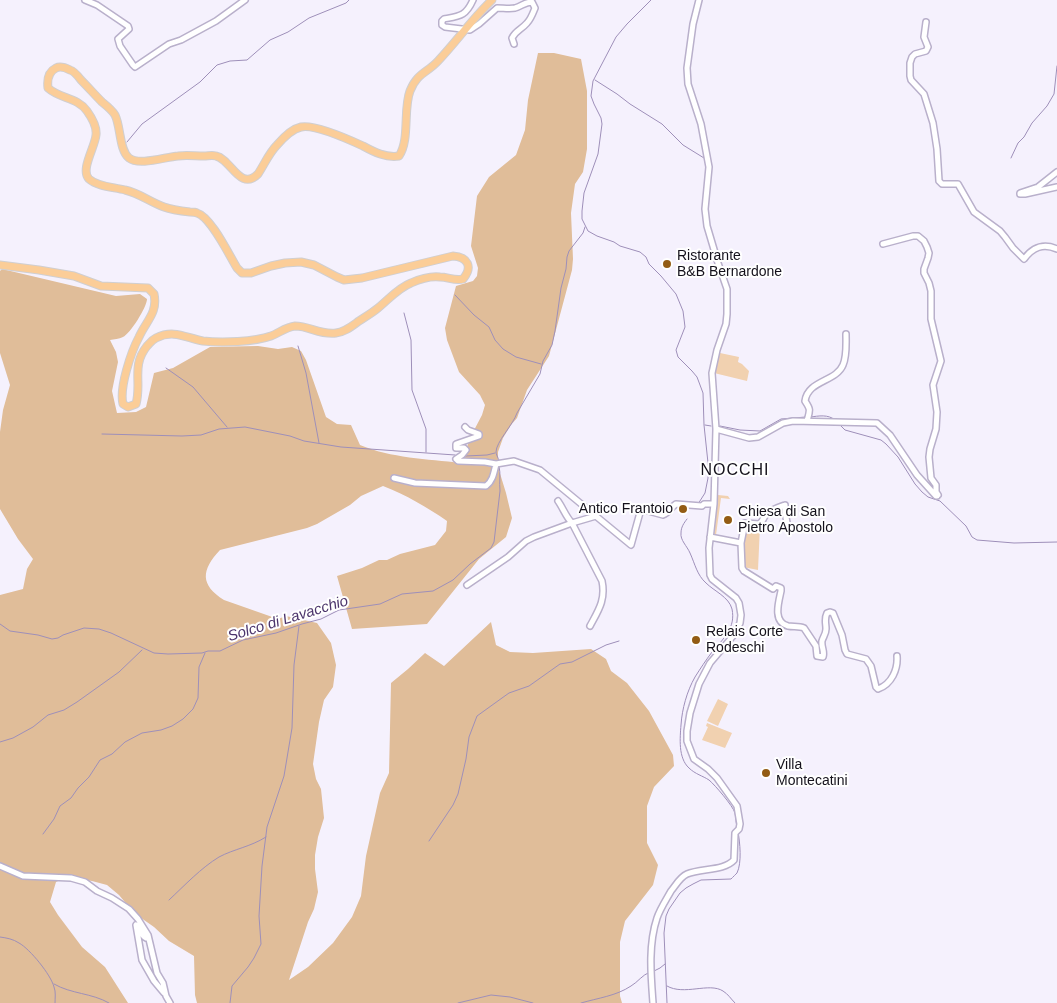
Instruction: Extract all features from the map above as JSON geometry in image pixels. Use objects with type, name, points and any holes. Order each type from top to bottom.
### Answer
[{"type":"main road","points":[[0,265],[74,276],[101,286],[148,288],[154,294],[154,310],[134,347],[124,386],[123,404],[128,407],[136,404],[138,398],[137,374],[140,357],[155,338],[166,334],[177,334],[202,341],[249,341],[269,337],[294,326],[333,334],[347,330],[376,310],[409,283],[430,277],[441,277],[457,281],[462,279],[469,266],[461,256],[453,256],[362,278],[344,280],[314,265],[300,262],[285,263],[251,273],[242,273],[237,268],[212,224],[198,213],[166,208],[135,192],[105,186],[90,180],[87,177],[86,167],[95,143],[95,126],[86,109],[79,103],[52,91],[48,88],[47,81],[48,76],[55,68],[60,67],[72,70],[114,113],[119,124],[125,152],[133,160],[140,161],[178,156],[216,156],[222,159],[243,179],[250,180],[255,178],[276,146],[286,135],[302,126],[316,128],[385,155],[399,156],[404,142],[408,96],[414,82],[436,63],[492,0]]},
{"type":"street","points":[[85,0],[97,5],[128,26],[129,28],[118,39],[120,46],[135,67],[169,44],[181,40],[216,21],[245,0]]},
{"type":"street","points":[[472,0],[462,15],[444,19],[442,24],[445,27],[470,30],[497,8],[518,7],[532,2],[535,8],[528,22],[515,32],[512,38],[514,44]]},
{"type":"street","points":[[653,1003],[651,971],[653,931],[657,917],[666,900],[684,875],[695,871],[722,867],[734,860],[738,828],[737,806],[732,796],[708,769],[694,759],[687,741],[690,713],[699,684],[710,664],[734,636],[740,623],[741,615],[736,598],[712,579],[710,575],[709,548],[714,504],[716,429],[712,373],[717,350],[726,324],[727,289],[707,226],[705,209],[709,167],[701,124],[688,84],[687,68],[693,24],[699,0]]},
{"type":"street","points":[[926,22],[924,37],[928,47],[926,51],[914,54],[910,63],[910,76],[911,80],[924,94],[933,123],[939,181],[942,184],[958,184],[974,212],[1006,237],[1013,248],[1024,259],[1037,248],[1044,246],[1057,249]]},
{"type":"street","points":[[1057,172],[1038,187],[1020,192],[1020,194],[1057,188]]},
{"type":"street","points":[[716,429],[749,438],[758,436],[783,422],[877,423],[890,435],[928,488],[936,496],[938,495],[936,486],[931,478],[929,457],[936,429],[937,412],[933,385],[941,361],[931,318],[931,292],[924,273],[928,258],[927,247],[918,236],[883,244]]},
{"type":"street","points":[[807,421],[810,407],[804,401],[805,396],[819,382],[840,370],[843,364],[846,334]]},
{"type":"street","points":[[465,427],[479,434],[479,436],[456,444],[456,448],[464,448],[466,450],[456,459],[458,461],[496,464],[514,461],[540,470],[631,545],[641,509],[663,515],[676,504],[702,506],[704,504],[714,504]]},
{"type":"street","points":[[394,478],[415,483],[486,486],[492,479],[496,464]]},
{"type":"street","points":[[558,501],[565,511],[568,520],[572,523],[602,581],[604,590],[600,608],[590,626]]},
{"type":"street","points":[[788,528],[785,505],[769,512],[760,524],[745,523],[741,543],[742,568],[744,571],[773,589],[776,586],[781,588],[778,614],[783,624],[804,628],[816,646],[817,656],[820,657],[824,656],[822,642],[826,634],[825,616],[826,613],[833,613],[847,654],[866,659],[871,666],[878,689],[881,689],[890,681],[896,671],[896,656]]},
{"type":"street","points":[[467,585],[508,557],[526,541],[596,516]]},
{"type":"street","points":[[710,537],[741,543]]},
{"type":"street","points":[[0,866],[23,876],[71,878],[86,882],[97,891],[129,909],[148,935],[157,973],[166,996]]},
{"type":"street","points":[[148,937],[144,937],[136,925],[142,960],[170,1003]]},
{"type":"shaded area","points":[[538,53],[554,53],[581,59],[587,91],[587,149],[583,172],[575,184],[571,213],[572,270],[549,356],[527,390],[517,418],[503,438],[498,452],[498,467],[512,518],[506,537],[479,559],[427,624],[352,629],[337,576],[379,560],[387,560],[400,554],[435,545],[446,531],[447,521],[400,493],[383,486],[361,496],[350,505],[307,528],[220,550],[209,564],[206,577],[211,589],[224,600],[278,619],[286,616],[317,623],[331,643],[336,665],[333,687],[324,700],[313,764],[316,779],[321,789],[324,818],[315,855],[318,892],[314,909],[289,980],[308,967],[333,943],[352,917],[361,896],[366,856],[380,793],[389,773],[391,683],[425,653],[444,666],[491,622],[496,645],[510,652],[533,653],[591,649],[606,659],[611,671],[627,683],[649,711],[673,755],[674,766],[654,787],[647,806],[647,843],[658,865],[653,885],[625,921],[620,942],[620,996],[622,1003],[197,1003],[194,956],[169,941],[154,927],[134,913],[119,895],[107,885],[67,877],[56,882],[50,902],[82,947],[105,967],[128,1003],[0,1003],[0,595],[23,589],[27,569],[33,559],[18,539],[0,509],[0,432],[3,410],[10,385],[0,353],[0,271],[2,269],[116,296],[140,294],[147,299],[141,314],[130,331],[123,337],[110,340],[116,352],[118,362],[112,391],[117,413],[136,412],[146,407],[154,373],[173,368],[210,347],[258,346],[278,349],[292,347],[301,351],[306,360],[326,417],[337,424],[351,425],[360,445],[384,453],[461,463],[485,405],[480,395],[459,372],[447,340],[445,328],[456,286],[473,281],[477,276],[478,268],[471,246],[477,196],[489,177],[516,155],[525,130],[528,100]]},
{"type":"shaded area","points":[[720,353],[739,357],[738,362],[749,371],[747,381],[714,373],[717,357],[719,357]]},
{"type":"shaded area","points":[[718,495],[728,496],[730,499],[721,498],[716,535],[714,535]]},
{"type":"shaded area","points":[[746,525],[760,526],[758,570],[743,567]]},
{"type":"shaded area","points":[[718,699],[728,704],[718,726],[707,721]]},
{"type":"shaded area","points":[[707,723],[732,733],[725,748],[702,740],[708,727],[706,726]]},
{"type":"waterway","points":[[127,142],[142,124],[200,82],[217,65],[230,61],[247,60],[270,40],[288,32],[309,18],[346,3],[349,0]]},
{"type":"waterway","points":[[651,0],[616,37],[593,81],[591,96],[602,124],[598,154],[584,193],[582,219],[588,231],[620,246],[640,252],[646,257],[649,264],[676,294],[683,311],[685,327],[676,350],[678,357],[697,377],[703,393],[708,478],[705,493],[698,504]]},
{"type":"waterway","points":[[1011,158],[1018,143],[1054,94],[1057,66]]},
{"type":"waterway","points":[[595,80],[662,124],[683,145],[704,158]]},
{"type":"waterway","name":"Solco di Lavacchio","points":[[499,460],[496,452],[499,443],[540,374],[543,361],[552,345],[567,257],[585,227]]},
{"type":"waterway","points":[[455,295],[474,315],[489,327],[495,340],[503,349],[516,357],[541,364]]},
{"type":"waterway","points":[[404,313],[411,340],[412,390],[426,429],[426,452]]},
{"type":"waterway","points":[[298,346],[306,373],[319,443]]},
{"type":"waterway","points":[[166,368],[193,387],[227,427]]},
{"type":"waterway","points":[[810,417],[826,416],[835,420]]},
{"type":"waterway","points":[[720,426],[760,431],[781,419],[806,417]]},
{"type":"waterway","points":[[705,425],[711,426]]},
{"type":"waterway","points":[[840,425],[845,430],[881,440],[886,444],[898,457],[922,492],[928,497],[940,501],[966,526],[972,537],[977,540],[1014,543],[1057,542]]},
{"type":"waterway","points":[[102,434],[182,436],[201,435],[219,429],[245,427],[290,436],[304,441],[341,447],[455,455]]},
{"type":"waterway","points":[[466,456],[495,453]]},
{"type":"waterway","name":"Solco di Lavacchio","points":[[0,624],[10,631],[52,639],[84,628],[99,629],[154,653],[202,653],[220,651],[243,640],[276,633],[321,619],[339,610],[380,604],[402,594],[433,591],[453,580],[491,548],[494,542],[500,491],[499,466]]},
{"type":"waterway","points":[[687,519],[681,536],[696,569],[706,583],[728,601],[733,616],[728,633],[701,668],[687,694],[682,719],[681,753],[685,764],[694,772],[709,780],[734,810],[737,828]]},
{"type":"waterway","points":[[230,1003],[232,986],[248,967],[261,944],[259,916],[262,866],[267,827],[284,776],[292,728],[294,665],[299,626]]},
{"type":"waterway","points":[[429,841],[453,805],[458,794],[469,737],[477,716],[509,693],[529,686],[560,664],[572,662],[606,645],[619,641]]},
{"type":"waterway","points":[[0,742],[13,738],[33,727],[48,715],[64,710],[77,702],[119,672],[142,650]]},
{"type":"waterway","points":[[43,834],[54,819],[60,806],[71,798],[89,777],[100,760],[112,754],[125,742],[142,733],[172,726],[193,709],[198,698],[199,667],[205,653]]},
{"type":"waterway","points":[[667,1003],[664,933],[666,916],[680,893],[686,888],[701,880],[731,879],[737,873],[740,858],[738,832]]},
{"type":"waterway","points":[[169,900],[212,861],[266,837]]},
{"type":"waterway","points":[[0,937],[24,946],[40,963],[52,982],[55,991],[55,1003]]},
{"type":"waterway","points":[[654,971],[665,964]]},
{"type":"waterway","points":[[581,1003],[619,992],[650,972]]},
{"type":"waterway","points":[[54,984],[109,1003]]},
{"type":"waterway","points":[[667,986],[681,990],[717,989],[725,992],[735,1003]]},
{"type":"waterway","points":[[458,1003],[491,995],[510,997],[533,1003]]},
{"type":"place","name":"Ristorante B&B Bernardone","points":[[667,264]]},
{"type":"place","name":"Antico Frantoio","points":[[683,509]]},
{"type":"place","name":"Chiesa di San Pietro Apostolo","points":[[728,520]]},
{"type":"place","name":"Relais Corte Rodeschi","points":[[696,640]]},
{"type":"place","name":"Villa Montecatini","points":[[766,773]]},
{"type":"district","name":"NOCCHI","points":[[735,471]]}]
